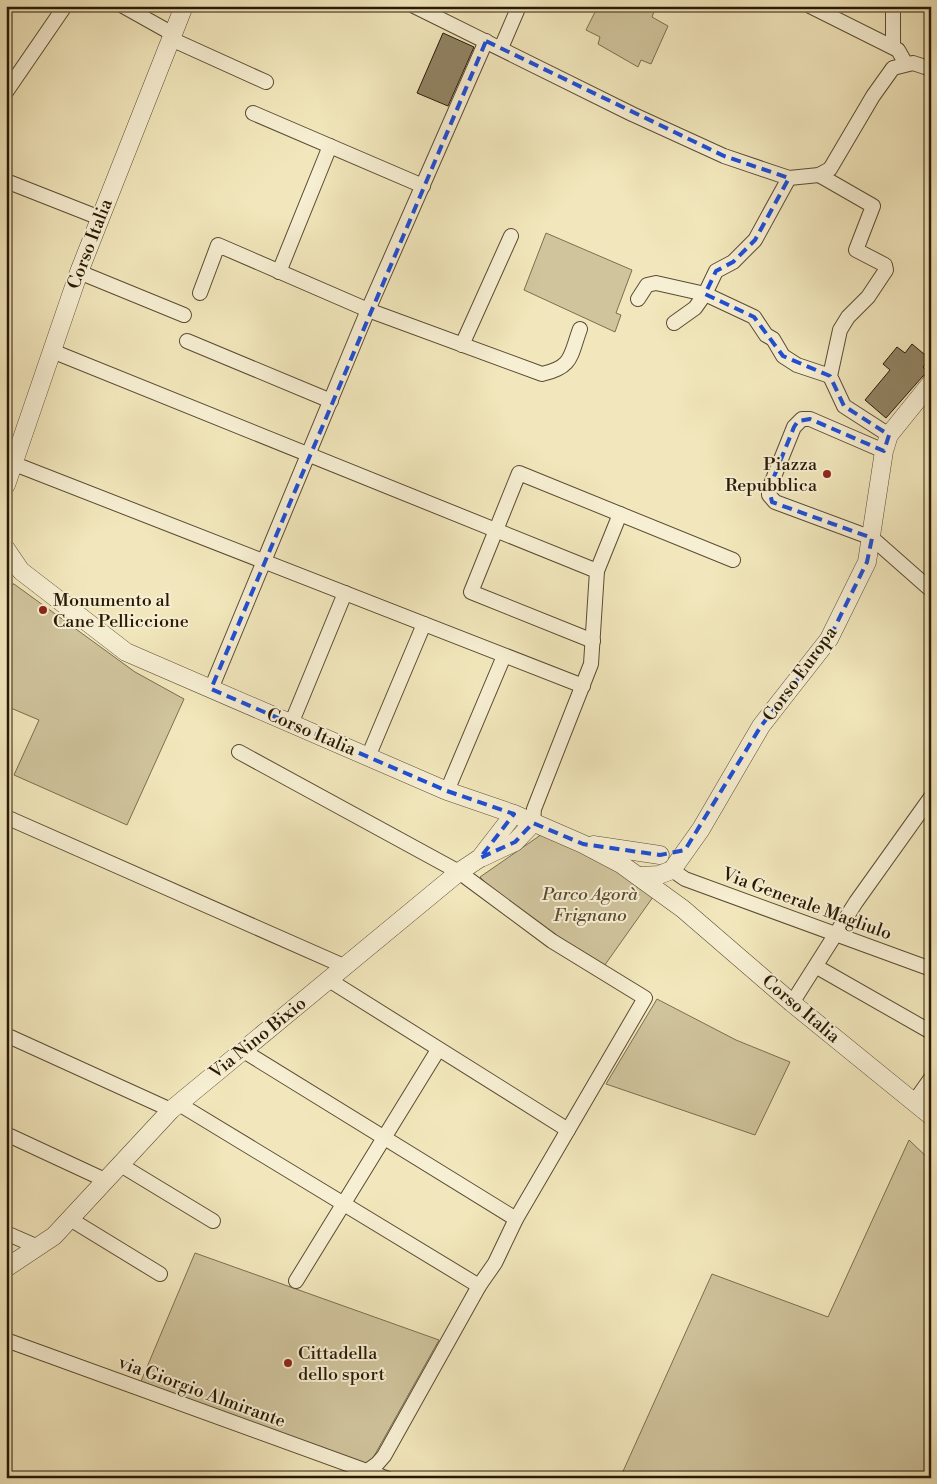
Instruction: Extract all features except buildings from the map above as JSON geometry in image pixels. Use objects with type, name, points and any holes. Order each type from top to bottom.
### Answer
[{"type":"street","points":[[6,92],[65,6]]},
{"type":"street","points":[[123,6],[172,36],[266,82]]},
{"type":"street","name":"Corso Italia","points":[[6,485],[79,272],[184,6]]},
{"type":"street","points":[[414,6],[632,114],[724,156],[789,178],[819,175],[830,170],[873,96],[893,68],[913,63],[931,68]]},
{"type":"street","points":[[501,48],[519,6]]},
{"type":"street","points":[[810,6],[898,50],[906,64]]},
{"type":"street","points":[[893,6],[893,47]]},
{"type":"street","points":[[210,689],[368,310],[486,41]]},
{"type":"street","points":[[253,113],[422,186]]},
{"type":"street","points":[[279,272],[330,146]]},
{"type":"street","points":[[819,175],[873,206],[856,250],[885,265],[886,270],[868,297],[848,317],[840,330],[830,376],[844,406],[886,443]]},
{"type":"street","points":[[674,324],[695,308],[705,294],[716,271],[733,262],[755,240],[789,178]]},
{"type":"street","points":[[6,181],[100,218]]},
{"type":"street","points":[[462,345],[511,236]]},
{"type":"street","points":[[200,292],[218,245],[368,310],[542,374],[560,370],[568,363],[580,329]]},
{"type":"street","points":[[79,272],[184,315]]},
{"type":"street","points":[[638,298],[647,285],[656,282],[705,294],[754,318],[766,335],[774,339],[783,356],[798,365],[830,376]]},
{"type":"street","points":[[187,341],[331,401]]},
{"type":"street","points":[[52,352],[597,571]]},
{"type":"street","points":[[886,443],[931,383]]},
{"type":"street","points":[[886,443],[810,419],[802,419],[794,427],[768,492],[770,498],[775,502],[872,538],[931,590]]},
{"type":"street","name":"Corso Europa","points":[[685,850],[701,829],[761,726],[829,639],[867,562],[886,443]]},
{"type":"street","points":[[12,463],[583,686]]},
{"type":"street","points":[[593,640],[471,592],[519,473],[733,560]]},
{"type":"street","points":[[480,858],[515,842],[533,823],[534,809],[591,664],[597,571],[620,514]]},
{"type":"street","name":"Corso Italia","points":[[6,549],[13,571],[126,652],[447,791],[514,814],[583,844],[640,876],[931,1116]]},
{"type":"street","points":[[291,724],[345,593]]},
{"type":"street","points":[[368,757],[424,624]]},
{"type":"street","points":[[447,791],[504,656]]},
{"type":"street","points":[[239,752],[459,872],[552,941],[645,998],[516,1220],[495,1263],[479,1286],[384,1456],[366,1472]]},
{"type":"street","points":[[792,1003],[856,902],[931,797]]},
{"type":"street","name":"Via Nino Bixio","points":[[6,1268],[38,1247],[70,1219],[175,1107],[459,872],[480,858],[514,814]]},
{"type":"street","points":[[6,817],[346,967]]},
{"type":"street","points":[[583,844],[660,855]]},
{"type":"street","points":[[672,870],[659,875],[640,876],[646,863],[660,855],[685,850]]},
{"type":"street","points":[[673,902],[670,885],[672,870],[685,850]]},
{"type":"street","name":"Via Generale Magliulo","points":[[672,870],[685,879],[931,969]]},
{"type":"street","points":[[816,967],[931,1032]]},
{"type":"street","points":[[329,980],[568,1130]]},
{"type":"street","points":[[6,1035],[175,1107],[479,1286]]},
{"type":"street","points":[[242,1050],[516,1220]]},
{"type":"street","points":[[296,1280],[438,1050]]},
{"type":"street","points":[[914,1102],[931,1078]]},
{"type":"street","points":[[6,1134],[105,1180]]},
{"type":"street","points":[[120,1164],[213,1220]]},
{"type":"street","points":[[70,1219],[160,1274]]},
{"type":"street","points":[[6,1234],[38,1247]]},
{"type":"street","name":"via Giorgio Almirante","points":[[6,1340],[386,1478]]},
{"type":"highlighted area","points":[[486,41],[724,156],[789,178],[755,240],[733,262],[716,271],[705,294],[754,317],[783,356],[830,376],[844,406],[889,435],[884,451],[810,419],[798,421],[794,427],[769,489],[772,502],[872,538],[867,562],[829,639],[761,726],[685,850],[660,855],[583,844],[533,823],[515,842],[480,858],[514,814],[447,791],[211,689]]},
{"type":"green space","points":[[598,6],[612,12],[615,6],[656,6],[652,17],[668,26],[651,64],[641,60],[638,67],[598,44],[600,37],[586,30]]},
{"type":"green space","points":[[546,233],[632,270],[616,313],[621,315],[615,332],[524,290]]},
{"type":"green space","points":[[6,584],[14,584],[135,672],[184,699],[127,825],[14,775],[39,720],[6,706]]},
{"type":"green space","name":"Parco Agorà Frignano","points":[[545,832],[618,868],[653,897],[602,969],[493,890],[480,877]]},
{"type":"green space","points":[[657,999],[736,1040],[790,1062],[755,1135],[606,1084]]},
{"type":"green space","points":[[909,1140],[931,1161],[931,1478],[620,1478],[712,1274],[828,1317]]},
{"type":"green space","name":"Cittadella dello sport","points":[[195,1253],[439,1340],[373,1458],[360,1467],[139,1386]]},
{"type":"place","name":"Piazza Repubblica","points":[[827,474]]},
{"type":"place","name":"Monumento al Cane Pelliccione","points":[[43,610]]},
{"type":"place","name":"Cittadella dello sport","points":[[288,1363]]}]
